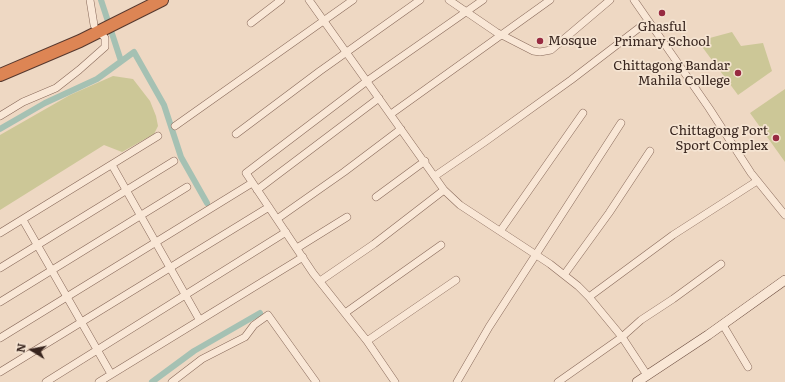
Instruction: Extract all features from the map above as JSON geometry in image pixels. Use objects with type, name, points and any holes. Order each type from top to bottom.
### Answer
[{"type":"highway","points":[[120,16],[145,0]]},
{"type":"highway","points":[[0,67],[120,16],[162,0]]},
{"type":"highway","points":[[0,75],[73,44],[97,27]]},
{"type":"street","points":[[0,116],[23,102],[56,88],[105,47],[105,38],[97,27],[90,0]]},
{"type":"street","points":[[251,23],[281,0]]},
{"type":"street","points":[[309,0],[444,190],[460,205],[501,230],[537,255],[564,275],[589,297],[622,337],[647,374]]},
{"type":"street","points":[[175,126],[353,0]]},
{"type":"street","points":[[236,134],[346,52],[420,0]]},
{"type":"street","points":[[449,0],[501,35],[533,51],[546,52],[551,50],[610,0]]},
{"type":"street","points":[[395,382],[367,341],[320,281],[246,173],[367,82],[483,0]]},
{"type":"street","points":[[391,114],[550,0]]},
{"type":"street","points":[[634,0],[709,108],[757,181],[785,215]]},
{"type":"street","points":[[435,176],[571,80],[648,21]]},
{"type":"street","points":[[257,190],[379,98]]},
{"type":"street","points":[[501,230],[583,112]]},
{"type":"street","points":[[457,382],[489,327],[621,123]]},
{"type":"street","points":[[277,219],[344,172],[401,128]]},
{"type":"street","points":[[0,233],[158,136]]},
{"type":"street","points":[[564,275],[650,151]]},
{"type":"street","points":[[0,268],[174,161]]},
{"type":"street","points":[[376,197],[424,161]]},
{"type":"street","points":[[112,165],[199,319]]},
{"type":"street","points":[[589,297],[667,239],[757,181]]},
{"type":"street","points":[[0,338],[252,183]]},
{"type":"street","points":[[0,302],[187,187]]},
{"type":"street","points":[[320,281],[374,244],[444,190]]},
{"type":"street","points":[[0,372],[269,207]]},
{"type":"street","points":[[297,248],[347,217]]},
{"type":"street","points":[[23,220],[111,374]]},
{"type":"street","points":[[46,382],[286,232]]},
{"type":"street","points":[[346,313],[441,245]]},
{"type":"street","points":[[99,382],[199,319],[303,257]]},
{"type":"street","points":[[558,382],[622,337],[640,320],[673,299],[721,264]]},
{"type":"street","points":[[367,341],[456,280]]},
{"type":"street","points":[[637,382],[722,325],[785,280]]},
{"type":"street","points":[[172,382],[202,359],[245,337],[254,325],[268,315],[316,382]]},
{"type":"street","points":[[722,325],[748,367]]},
{"type":"shaded area","points":[[732,32],[741,46],[763,43],[772,71],[738,95],[700,44],[706,39]]},
{"type":"shaded area","points":[[113,76],[133,79],[150,101],[158,126],[154,134],[122,152],[104,145],[0,210],[0,135],[70,95]]},
{"type":"shaded area","name":"Chittagong Port Sport Complex","points":[[785,89],[785,162],[750,113]]},
{"type":"waterway","points":[[101,0],[121,61]]},
{"type":"waterway","points":[[0,129],[45,103],[97,79],[134,52],[164,105],[181,157],[207,203]]},
{"type":"waterway","points":[[152,382],[194,351],[260,313]]},
{"type":"place","name":"Ghasful Primary School","points":[[662,13]]},
{"type":"place","name":"Mosque","points":[[540,41]]},
{"type":"place","name":"Chittagong Bandar Mahila College","points":[[738,73]]},
{"type":"place","name":"Chittagong Port Sport Complex","points":[[776,138]]}]
